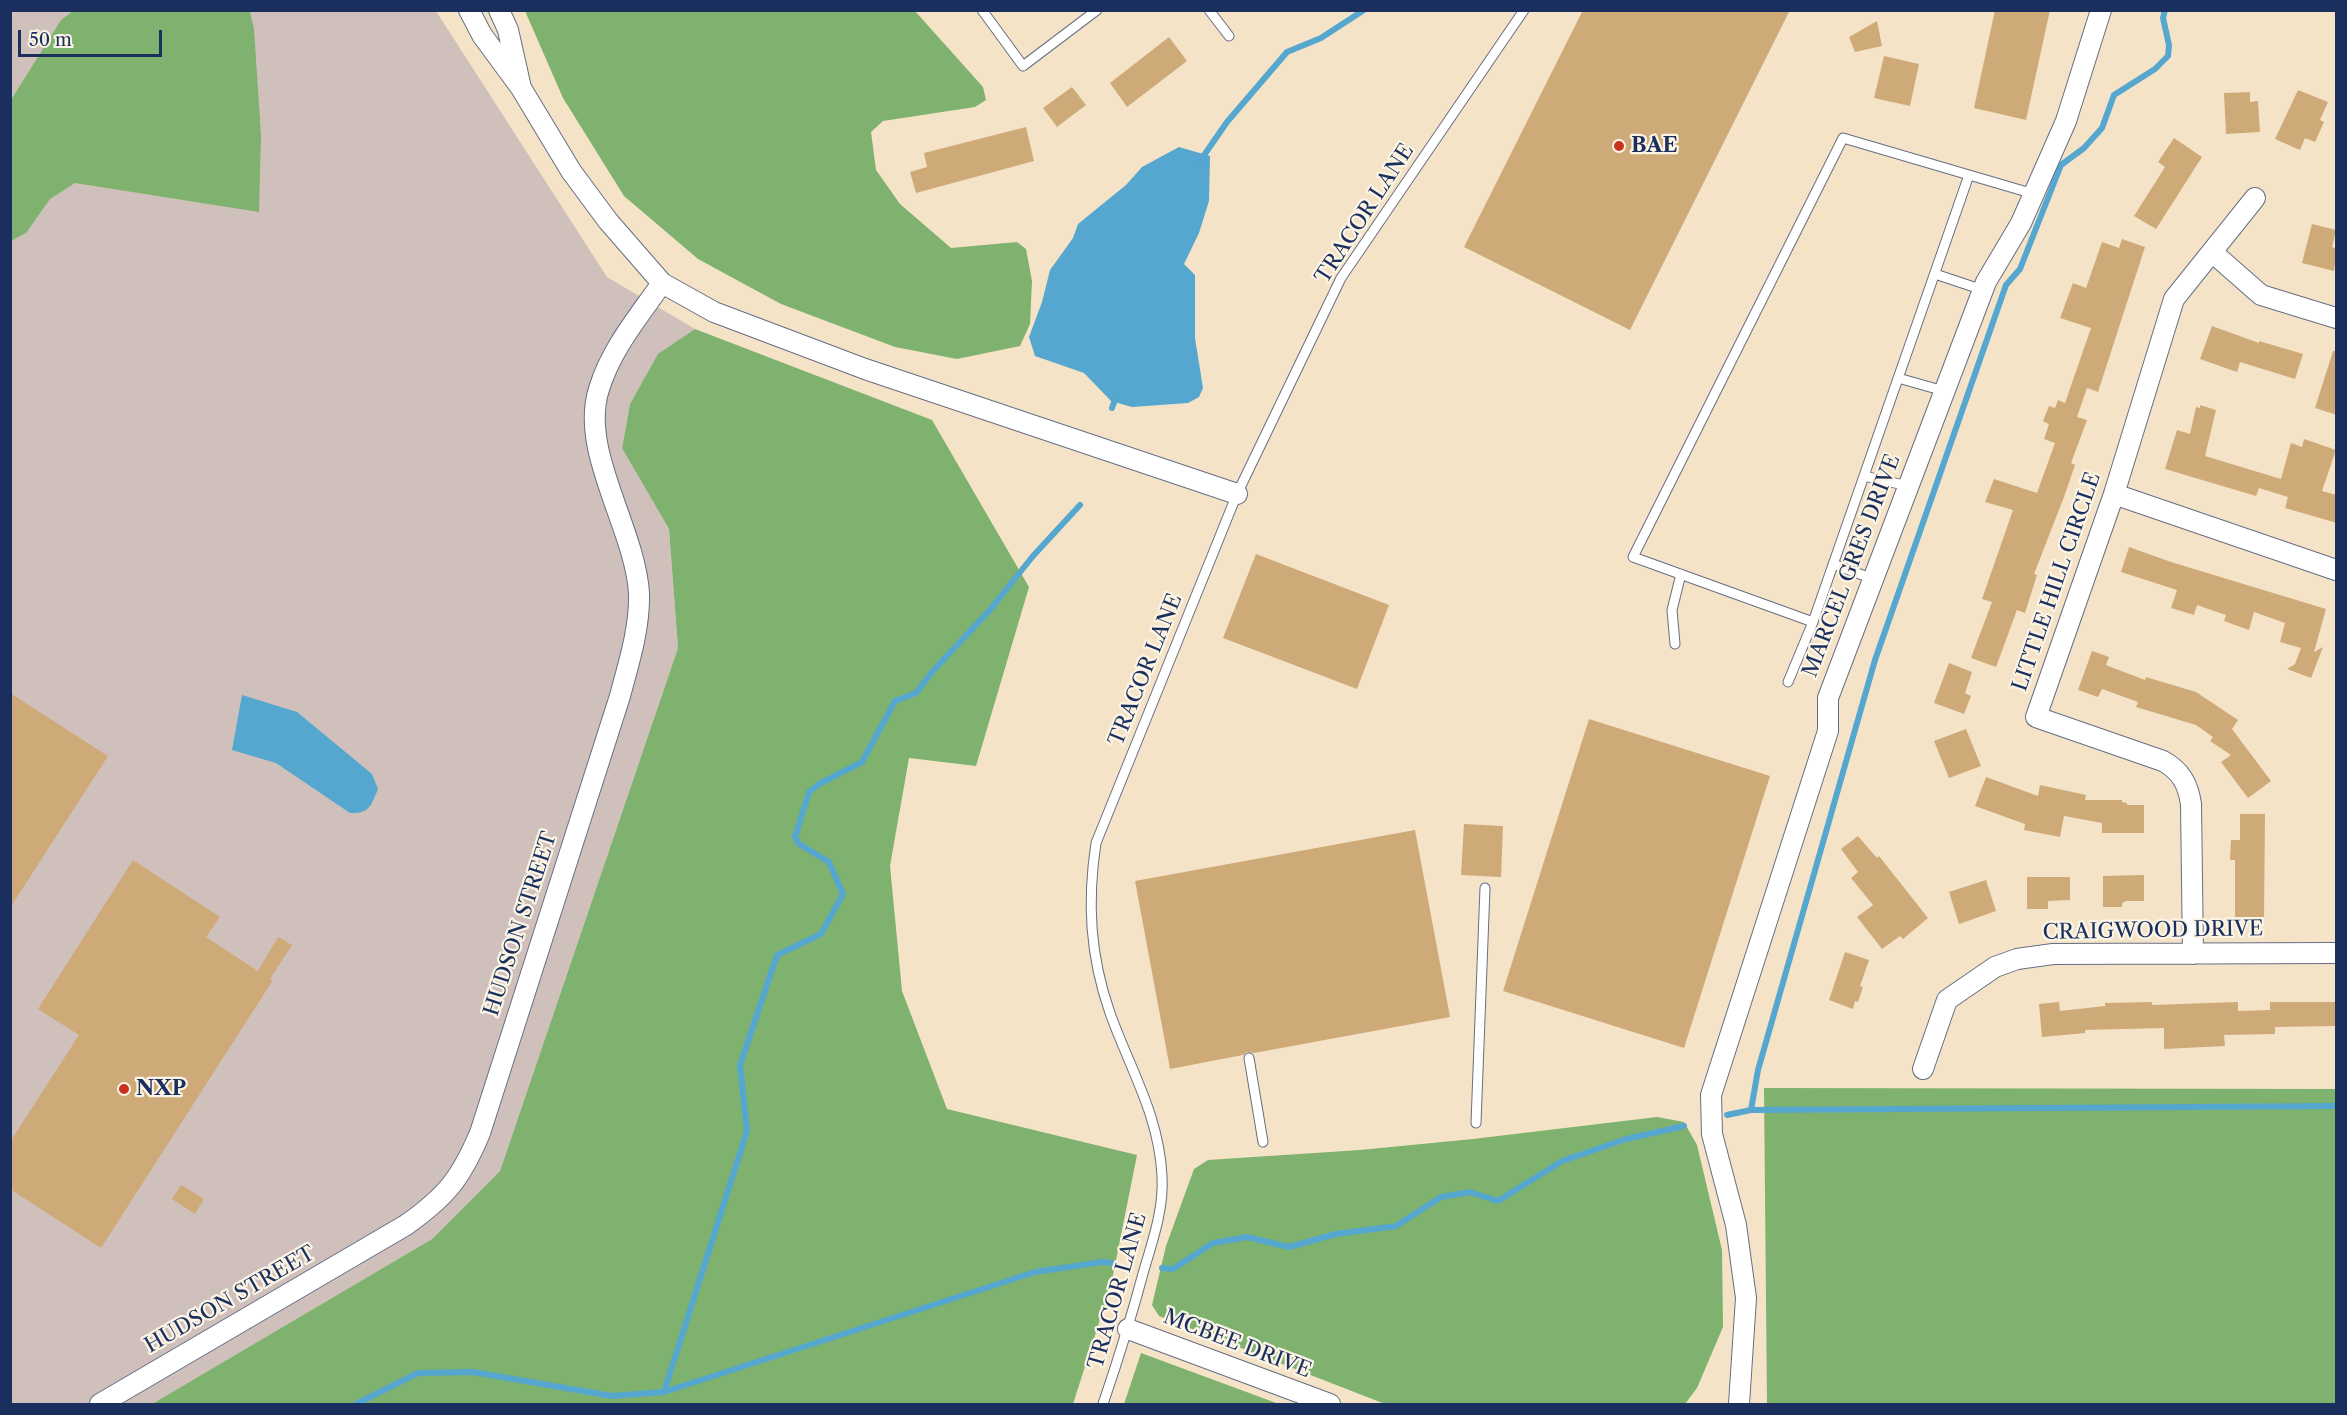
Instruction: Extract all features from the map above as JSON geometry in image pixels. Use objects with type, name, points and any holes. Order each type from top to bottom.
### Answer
[{"type":"street","points":[[469,10],[482,35],[521,88],[570,171],[608,221],[662,283],[714,312],[854,365],[1237,494]]},
{"type":"street","points":[[500,10],[508,30],[521,88]]},
{"type":"street","name":"MARCEL GRES DRIVE","points":[[1739,1404],[1746,1298],[1736,1225],[1712,1134],[1711,1095],[1828,731],[1828,698],[1983,290],[2021,223],[2066,121],[2101,10]]},
{"type":"street","name":"LITTLE HILL CIRCLE","points":[[2193,954],[2191,804],[2189,790],[2183,778],[2174,767],[2163,761],[2036,717],[2114,494],[2174,299],[2255,198]]},
{"type":"street","points":[[2212,252],[2260,295],[2337,318]]},
{"type":"street","name":"HUDSON STREET","points":[[100,1404],[406,1225],[434,1206],[453,1184],[469,1159],[480,1132],[620,696],[637,626],[639,592],[632,551],[601,458],[595,427],[598,390],[616,349],[662,283]]},
{"type":"street","points":[[2114,494],[2337,570]]},
{"type":"street","name":"CRAIGWOOD DRIVE","points":[[1923,1069],[1947,1000],[1995,967],[2017,960],[2053,954],[2337,953]]},
{"type":"street","name":"MCBEE DRIVE","points":[[1128,1329],[1330,1404]]},
{"type":"lane","points":[[982,10],[1023,66],[1097,10]]},
{"type":"lane","points":[[1209,10],[1229,36]]},
{"type":"lane","name":"TRACOR LANE","points":[[1103,1404],[1128,1329],[1159,1220],[1162,1178],[1158,1137],[1149,1107],[1110,1014],[1098,973],[1091,937],[1090,904],[1096,843],[1237,494],[1341,278],[1524,10]]},
{"type":"lane","points":[[1813,622],[1633,556],[1843,138],[2034,194]]},
{"type":"lane","points":[[1788,682],[1813,622],[1969,175]]},
{"type":"lane","points":[[1935,274],[1983,290]]},
{"type":"lane","points":[[1898,378],[1944,391]]},
{"type":"lane","points":[[1864,476],[1908,486]]},
{"type":"lane","points":[[1833,564],[1873,579]]},
{"type":"lane","points":[[1676,644],[1672,610],[1681,574]]},
{"type":"lane","points":[[1476,1123],[1485,888]]},
{"type":"lane","points":[[1249,1058],[1263,1142]]},
{"type":"shaded area","points":[[10,11],[436,11],[607,277],[695,329],[658,355],[630,404],[622,447],[669,529],[678,648],[500,1171],[432,1239],[152,1404],[11,1404]]},
{"type":"green space","points":[[73,11],[250,12],[254,29],[261,135],[259,212],[75,183],[50,199],[26,233],[11,241],[11,100],[61,20]]},
{"type":"green space","points":[[525,11],[915,11],[983,87],[986,100],[975,107],[883,121],[871,132],[876,170],[900,204],[951,248],[1017,242],[1026,249],[1032,281],[1030,324],[1020,346],[957,359],[895,347],[781,304],[698,259],[624,196],[563,98]]},
{"type":"green space","points":[[695,329],[932,420],[1029,587],[976,766],[909,758],[890,866],[902,991],[947,1109],[1137,1155],[1111,1285],[1073,1404],[152,1404],[432,1239],[500,1171],[678,648],[669,529],[622,448],[630,404],[658,354]]},
{"type":"green space","points":[[1764,1088],[2336,1089],[2336,1404],[1767,1404]]},
{"type":"green space","points":[[1657,1117],[1684,1122],[1697,1145],[1722,1250],[1723,1327],[1697,1388],[1685,1404],[1385,1404],[1159,1316],[1152,1305],[1166,1246],[1194,1169],[1208,1160],[1360,1150]]},
{"type":"green space","points":[[1141,1353],[1279,1404],[1124,1404]]},
{"type":"water","points":[[1179,147],[1210,156],[1209,201],[1199,233],[1184,264],[1195,275],[1195,338],[1203,388],[1199,397],[1188,403],[1132,407],[1111,401],[1084,373],[1035,356],[1029,337],[1042,302],[1050,270],[1073,238],[1078,224],[1126,185],[1142,167]]},
{"type":"water","points":[[242,695],[297,712],[372,774],[378,789],[368,808],[361,812],[350,813],[276,763],[232,750]]},
{"type":"building","name":"BAE","points":[[1583,10],[1790,10],[1630,330],[1464,247]]},
{"type":"building","points":[[1995,10],[2050,10],[2026,120],[1974,108]]},
{"type":"building","points":[[1877,21],[1882,46],[1855,52],[1849,37]]},
{"type":"building","points":[[1169,37],[1187,61],[1127,107],[1110,83]]},
{"type":"building","points":[[1884,56],[1919,64],[1910,106],[1874,98]]},
{"type":"building","points":[[1072,87],[1086,105],[1057,127],[1043,108]]},
{"type":"building","points":[[2298,90],[2328,102],[2320,120],[2324,122],[2315,142],[2305,138],[2300,150],[2275,139]]},
{"type":"building","points":[[2250,92],[2250,102],[2258,101],[2260,132],[2226,134],[2224,93]]},
{"type":"building","points":[[1026,127],[1034,161],[916,193],[910,172],[927,167],[924,153]]},
{"type":"building","points":[[2174,138],[2202,157],[2156,229],[2134,216],[2165,167],[2158,162]]},
{"type":"building","points":[[2312,224],[2336,230],[2332,247],[2337,249],[2334,271],[2302,263]]},
{"type":"building","points":[[2122,239],[2145,247],[2098,392],[2087,388],[2077,417],[2087,420],[2071,463],[2075,465],[2064,497],[2034,574],[2037,575],[2025,613],[2017,610],[1996,667],[1971,658],[1992,602],[1982,599],[2013,510],[1985,502],[1994,479],[2037,493],[2055,443],[2044,439],[2049,424],[2043,421],[2049,406],[2055,408],[2058,400],[2065,403],[2091,328],[2060,318],[2073,283],[2086,288],[2102,242],[2119,248]]},
{"type":"building","points":[[2212,326],[2259,343],[2259,341],[2303,354],[2295,379],[2240,362],[2237,372],[2200,359]]},
{"type":"building","points":[[2333,351],[2337,351],[2337,415],[2315,408]]},
{"type":"building","points":[[2200,405],[2216,410],[2205,456],[2281,479],[2291,443],[2302,447],[2304,439],[2336,450],[2322,491],[2337,495],[2337,523],[2285,508],[2288,497],[2259,488],[2256,496],[2165,469],[2177,430],[2190,434],[2196,407],[2200,408]]},
{"type":"building","points":[[2129,547],[2326,609],[2314,652],[2323,647],[2311,678],[2287,669],[2295,664],[2301,648],[2280,642],[2285,623],[2254,612],[2249,630],[2224,621],[2226,615],[2197,605],[2194,615],[2171,608],[2177,590],[2121,572]]},
{"type":"building","points":[[1256,554],[1389,605],[1357,689],[1223,638]]},
{"type":"building","points":[[2092,651],[2109,657],[2106,665],[2116,669],[2145,680],[2146,677],[2196,692],[2238,720],[2232,729],[2271,781],[2248,798],[2221,762],[2231,755],[2210,741],[2213,737],[2196,725],[2136,707],[2138,702],[2102,689],[2098,697],[2078,690]]},
{"type":"building","points":[[1949,663],[1972,672],[1965,693],[1971,696],[1964,714],[1934,703]]},
{"type":"building","points":[[10,693],[108,756],[10,908]]},
{"type":"building","points":[[1589,719],[1770,776],[1684,1048],[1503,991]]},
{"type":"building","points":[[1966,729],[1981,766],[1949,778],[1934,741]]},
{"type":"building","points":[[1986,777],[2038,796],[2040,785],[2086,795],[2085,800],[2122,800],[2127,805],[2144,805],[2144,833],[2102,833],[2102,823],[2064,816],[2060,837],[2024,830],[2025,824],[1975,806]]},
{"type":"building","points":[[2240,814],[2265,814],[2264,917],[2235,917],[2235,860],[2230,860],[2231,840],[2240,840]]},
{"type":"building","points":[[1464,824],[1503,826],[1501,877],[1461,875]]},
{"type":"building","points":[[1415,830],[1450,1017],[1254,1053],[1247,1052],[1243,1055],[1170,1069],[1135,881]]},
{"type":"building","points":[[1858,836],[1877,858],[1879,856],[1928,918],[1903,939],[1900,936],[1882,949],[1857,917],[1873,905],[1851,878],[1858,872],[1841,849]]},
{"type":"building","name":"NXP","points":[[133,860],[220,917],[206,937],[258,971],[278,937],[292,945],[270,979],[273,980],[101,1248],[10,1189],[10,1142],[79,1035],[38,1009]]},
{"type":"building","points":[[2144,875],[2144,901],[2126,901],[2122,903],[2122,907],[2103,907],[2103,876]]},
{"type":"building","points":[[2027,877],[2070,877],[2070,900],[2048,901],[2048,909],[2027,909]]},
{"type":"building","points":[[1986,880],[1996,911],[1959,924],[1949,892]]},
{"type":"building","points":[[1845,952],[1869,960],[1860,986],[1863,987],[1853,1009],[1829,1000]]},
{"type":"building","points":[[2059,1002],[2060,1011],[2105,1006],[2105,1003],[2152,1002],[2152,1005],[2238,1002],[2238,1011],[2270,1010],[2270,1002],[2337,1002],[2337,1026],[2275,1027],[2275,1034],[2224,1035],[2225,1046],[2164,1049],[2164,1028],[2085,1030],[2085,1033],[2042,1037],[2039,1004]]},
{"type":"building","points":[[181,1185],[204,1199],[195,1214],[172,1199]]},
{"type":"waterway","points":[[1200,161],[1227,122],[1287,52],[1321,38],[1364,10]]},
{"type":"waterway","points":[[1751,1110],[1758,1070],[1875,660],[2006,285],[2020,269],[2061,165],[2084,148],[2102,128],[2114,95],[2155,69],[2168,56],[2169,45],[2163,18],[2165,10]]},
{"type":"waterway","points":[[1112,408],[1116,397]]},
{"type":"waterway","points":[[664,1392],[747,1131],[740,1065],[777,955],[821,934],[843,894],[829,862],[799,844],[795,837],[809,792],[819,784],[862,762],[895,701],[916,693],[932,672],[989,611],[1033,556],[1080,505]]},
{"type":"waterway","points":[[1727,1115],[1751,1110],[2336,1106]]},
{"type":"waterway","points":[[1162,1268],[1173,1269],[1213,1243],[1247,1237],[1289,1247],[1336,1234],[1396,1226],[1441,1197],[1470,1192],[1498,1201],[1562,1161],[1626,1139],[1684,1126]]},
{"type":"waterway","points":[[356,1404],[418,1373],[473,1372],[612,1396],[664,1392],[1035,1272],[1102,1262],[1112,1263]]},
{"type":"place","name":"BAE","points":[[1619,146]]},
{"type":"place","name":"NXP","points":[[124,1089]]}]
